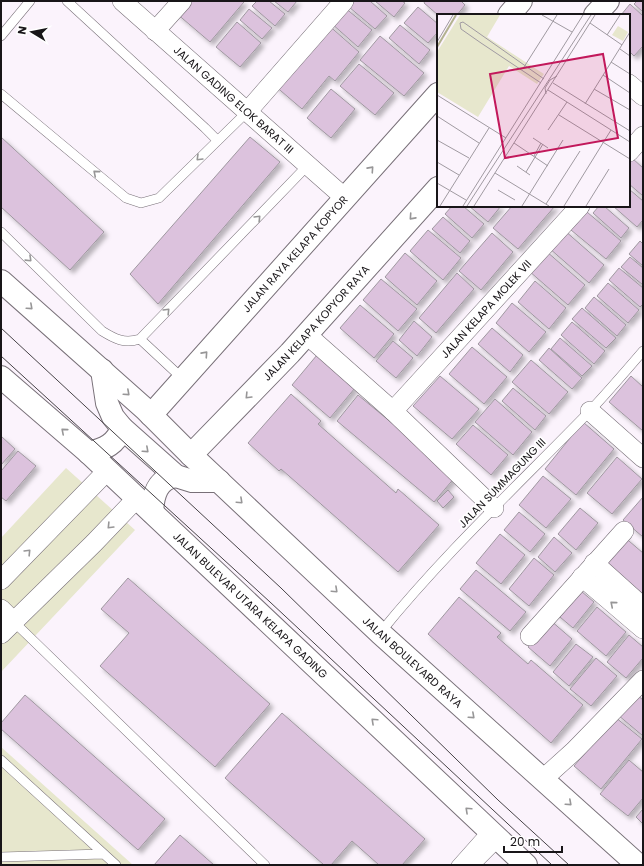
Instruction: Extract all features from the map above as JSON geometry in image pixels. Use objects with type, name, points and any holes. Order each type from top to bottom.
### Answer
[{"type":"main road","points":[[510,14],[521,1]]},
{"type":"main road","points":[[596,14],[608,1]]},
{"type":"main road","name":"JALAN RAYA KELAPA KOPYOR","points":[[151,415],[437,95]]},
{"type":"main road","name":"JALAN KELAPA KOPYOR RAYA","points":[[191,455],[306,334],[437,189]]},
{"type":"main road","points":[[1,281],[102,370],[151,415],[191,455]]},
{"type":"main road","points":[[102,370],[107,403],[113,416],[122,428],[176,476],[192,481],[219,481]]},
{"type":"main road","name":"JALAN BULEVAR UTARA KELAPA GADING","points":[[1,377],[89,453],[492,833]]},
{"type":"main road","points":[[89,453],[103,450],[114,442],[122,428]]},
{"type":"main road","name":"JALAN BOULEVARD RAYA","points":[[191,455],[380,633],[638,865]]},
{"type":"main road","points":[[152,512],[155,492],[164,480],[176,476]]},
{"type":"main road","points":[[492,833],[526,865]]},
{"type":"street","name":"JALAN GADING ELOK BARAT III","points":[[122,1],[345,198]]},
{"type":"street","points":[[155,31],[182,1]]},
{"type":"street","points":[[247,112],[344,1]]},
{"type":"street","points":[[630,85],[643,96]]},
{"type":"street","points":[[630,151],[643,136]]},
{"type":"street","name":"JALAN KELAPA MOLEK VII","points":[[393,411],[579,207]]},
{"type":"street","points":[[306,334],[393,411],[494,508]]},
{"type":"street","points":[[590,411],[643,458]]},
{"type":"street","points":[[1,580],[107,471]]},
{"type":"street","points":[[5,622],[136,498]]},
{"type":"street","points":[[530,636],[624,531]]},
{"type":"street","points":[[594,563],[643,607]]},
{"type":"street","points":[[582,577],[643,629]]},
{"type":"street","points":[[543,779],[574,751],[643,680]]},
{"type":"street","points":[[469,865],[492,833]]},
{"type":"lane","points":[[1,36],[30,1]]},
{"type":"lane","points":[[67,1],[217,140]]},
{"type":"lane","points":[[1,94],[126,198],[141,203],[159,198],[247,112]]},
{"type":"lane","points":[[1,232],[102,330],[115,339],[129,342],[140,339],[308,165]]},
{"type":"lane","points":[[140,339],[183,379]]},
{"type":"lane","name":"JALAN SUMMAGUNG III","points":[[380,633],[405,602],[494,508],[590,411],[643,352]]},
{"type":"lane","points":[[5,622],[265,865]]},
{"type":"lane","points":[[1,760],[116,865]]},
{"type":"lane","points":[[456,865],[492,833]]},
{"type":"lane","points":[[1,856],[103,854]]},
{"type":"green space","points":[[66,468],[135,530],[1,672],[1,538]]},
{"type":"green space","points":[[1,747],[133,865],[1,865]]},
{"type":"building","points":[[187,1],[244,2],[210,42],[176,13]]},
{"type":"building","points":[[257,1],[269,1],[285,14],[275,26],[252,6]]},
{"type":"building","points":[[274,1],[297,1],[288,12]]},
{"type":"building","points":[[354,1],[370,1],[387,16],[375,29],[349,7]]},
{"type":"building","points":[[375,1],[402,1],[405,3],[394,17]]},
{"type":"building","points":[[425,1],[461,1],[465,5],[458,14],[437,14],[424,3]]},
{"type":"building","points":[[637,1],[643,1],[643,12],[634,4]]},
{"type":"building","points":[[630,4],[643,16],[643,46],[634,56],[630,52],[630,14],[622,14]]},
{"type":"building","points":[[344,7],[372,30],[358,47],[331,23]]},
{"type":"building","points":[[418,7],[437,23],[437,33],[428,43],[404,23]]},
{"type":"building","points":[[249,9],[272,28],[262,39],[240,20]]},
{"type":"building","points":[[237,22],[261,43],[240,67],[216,47]]},
{"type":"building","points":[[326,23],[359,52],[335,81],[329,76],[302,109],[274,85]]},
{"type":"building","points":[[400,25],[430,50],[419,64],[389,38]]},
{"type":"building","points":[[380,36],[424,73],[404,96],[360,60]]},
{"type":"building","points":[[359,64],[394,93],[375,115],[340,86]]},
{"type":"building","points":[[331,89],[355,109],[331,138],[307,118]]},
{"type":"building","points":[[1,137],[104,232],[70,270],[1,207]]},
{"type":"building","points":[[250,137],[280,162],[158,304],[130,274]]},
{"type":"building","points":[[632,158],[643,168],[643,196],[630,185],[630,161]]},
{"type":"building","points":[[630,190],[643,201],[643,220],[637,227],[614,207],[630,207]]},
{"type":"building","points":[[451,207],[464,207],[484,224],[472,238],[445,214]]},
{"type":"building","points":[[470,207],[500,207],[488,222]]},
{"type":"building","points":[[511,207],[554,207],[518,249],[493,228]]},
{"type":"building","points":[[598,207],[605,207],[629,228],[621,238],[593,213]]},
{"type":"building","points":[[587,212],[621,241],[606,259],[571,230]]},
{"type":"building","points":[[443,217],[470,241],[460,253],[432,229]]},
{"type":"building","points":[[428,230],[461,258],[443,280],[410,251]]},
{"type":"building","points":[[564,230],[604,265],[589,283],[549,248]]},
{"type":"building","points":[[492,233],[513,252],[481,290],[459,271]]},
{"type":"building","points":[[640,241],[643,244],[643,266],[629,254]]},
{"type":"building","points":[[546,251],[585,285],[568,305],[529,271]]},
{"type":"building","points":[[405,253],[437,281],[417,305],[385,277]]},
{"type":"building","points":[[630,257],[643,268],[643,285],[621,267]]},
{"type":"building","points":[[619,268],[643,288],[643,304],[640,307],[609,280]]},
{"type":"building","points":[[457,273],[474,289],[436,333],[419,318]]},
{"type":"building","points":[[381,279],[417,309],[398,331],[363,300]]},
{"type":"building","points":[[535,281],[566,308],[549,329],[518,302]]},
{"type":"building","points":[[608,283],[639,310],[628,323],[597,296]]},
{"type":"building","points":[[594,297],[626,325],[617,336],[585,308]]},
{"type":"building","points":[[512,303],[546,332],[529,352],[496,323]]},
{"type":"building","points":[[360,305],[394,334],[374,358],[340,328]]},
{"type":"building","points":[[582,308],[616,338],[606,348],[572,319]]},
{"type":"building","points":[[414,321],[432,337],[417,356],[399,340]]},
{"type":"building","points":[[572,322],[605,351],[594,364],[561,335]]},
{"type":"building","points":[[492,328],[523,355],[510,372],[478,344]]},
{"type":"building","points":[[560,338],[592,366],[582,376],[551,349]]},
{"type":"building","points":[[393,341],[413,358],[396,378],[376,361]]},
{"type":"building","points":[[472,347],[507,377],[484,404],[449,374]]},
{"type":"building","points":[[549,348],[582,378],[572,389],[539,360]]},
{"type":"building","points":[[317,355],[355,388],[330,418],[292,385]]},
{"type":"building","points":[[531,360],[568,392],[549,414],[512,382]]},
{"type":"building","points":[[440,376],[479,409],[452,439],[413,406]]},
{"type":"building","points":[[631,376],[643,387],[643,431],[609,402]]},
{"type":"building","points":[[513,388],[546,416],[535,430],[502,401]]},
{"type":"building","points":[[291,394],[321,421],[318,424],[396,493],[398,489],[439,525],[398,572],[281,469],[279,471],[248,443]]},
{"type":"building","points":[[358,395],[456,476],[434,502],[337,421]]},
{"type":"building","points":[[495,399],[532,432],[513,455],[475,422]]},
{"type":"building","points":[[583,422],[614,449],[576,495],[545,469]]},
{"type":"building","points":[[473,425],[508,455],[491,475],[456,444]]},
{"type":"building","points":[[1,436],[15,449],[1,465]]},
{"type":"building","points":[[18,451],[36,466],[6,501],[1,497],[1,471]]},
{"type":"building","points":[[617,457],[642,479],[612,514],[587,493]]},
{"type":"building","points":[[543,476],[571,499],[546,528],[519,505]]},
{"type":"building","points":[[448,490],[454,497],[443,508],[437,501]]},
{"type":"building","points":[[643,497],[643,537],[623,520]]},
{"type":"building","points":[[580,508],[598,523],[576,550],[558,534]]},
{"type":"building","points":[[519,512],[545,534],[530,552],[504,530]]},
{"type":"building","points":[[500,534],[525,555],[501,584],[476,563]]},
{"type":"building","points":[[622,535],[643,553],[643,594],[602,560]]},
{"type":"building","points":[[554,537],[572,553],[555,572],[538,557]]},
{"type":"building","points":[[534,558],[554,575],[529,606],[509,589]]},
{"type":"building","points":[[476,570],[526,612],[510,631],[460,589]]},
{"type":"building","points":[[128,578],[270,704],[215,767],[100,666],[129,633],[101,609]]},
{"type":"building","points":[[575,586],[594,602],[573,628],[554,612]]},
{"type":"building","points":[[459,597],[501,633],[497,637],[528,664],[531,660],[583,705],[551,743],[428,634]]},
{"type":"building","points":[[597,607],[626,632],[606,656],[577,631]]},
{"type":"building","points":[[550,620],[572,639],[550,666],[528,647]]},
{"type":"building","points":[[629,635],[643,647],[643,658],[626,678],[607,662]]},
{"type":"building","points":[[576,644],[593,657],[569,686],[553,672]]},
{"type":"building","points":[[596,658],[617,676],[591,706],[570,689]]},
{"type":"building","points":[[636,694],[643,700],[643,736],[618,715]]},
{"type":"building","points":[[25,695],[165,819],[138,850],[1,729],[1,723]]},
{"type":"building","points":[[282,713],[425,839],[402,865],[379,865],[352,841],[331,865],[324,865],[225,778]]},
{"type":"building","points":[[615,717],[642,739],[601,789],[574,766]]},
{"type":"building","points":[[629,760],[643,772],[643,798],[628,816],[600,794]]},
{"type":"building","points":[[643,809],[643,824],[636,817]]},
{"type":"building","points":[[180,835],[214,865],[154,865]]},
{"type":"tram line","points":[[1,328],[281,588],[498,800],[569,865]]},
{"type":"tram line","points":[[1,356],[270,602],[552,865]]}]
